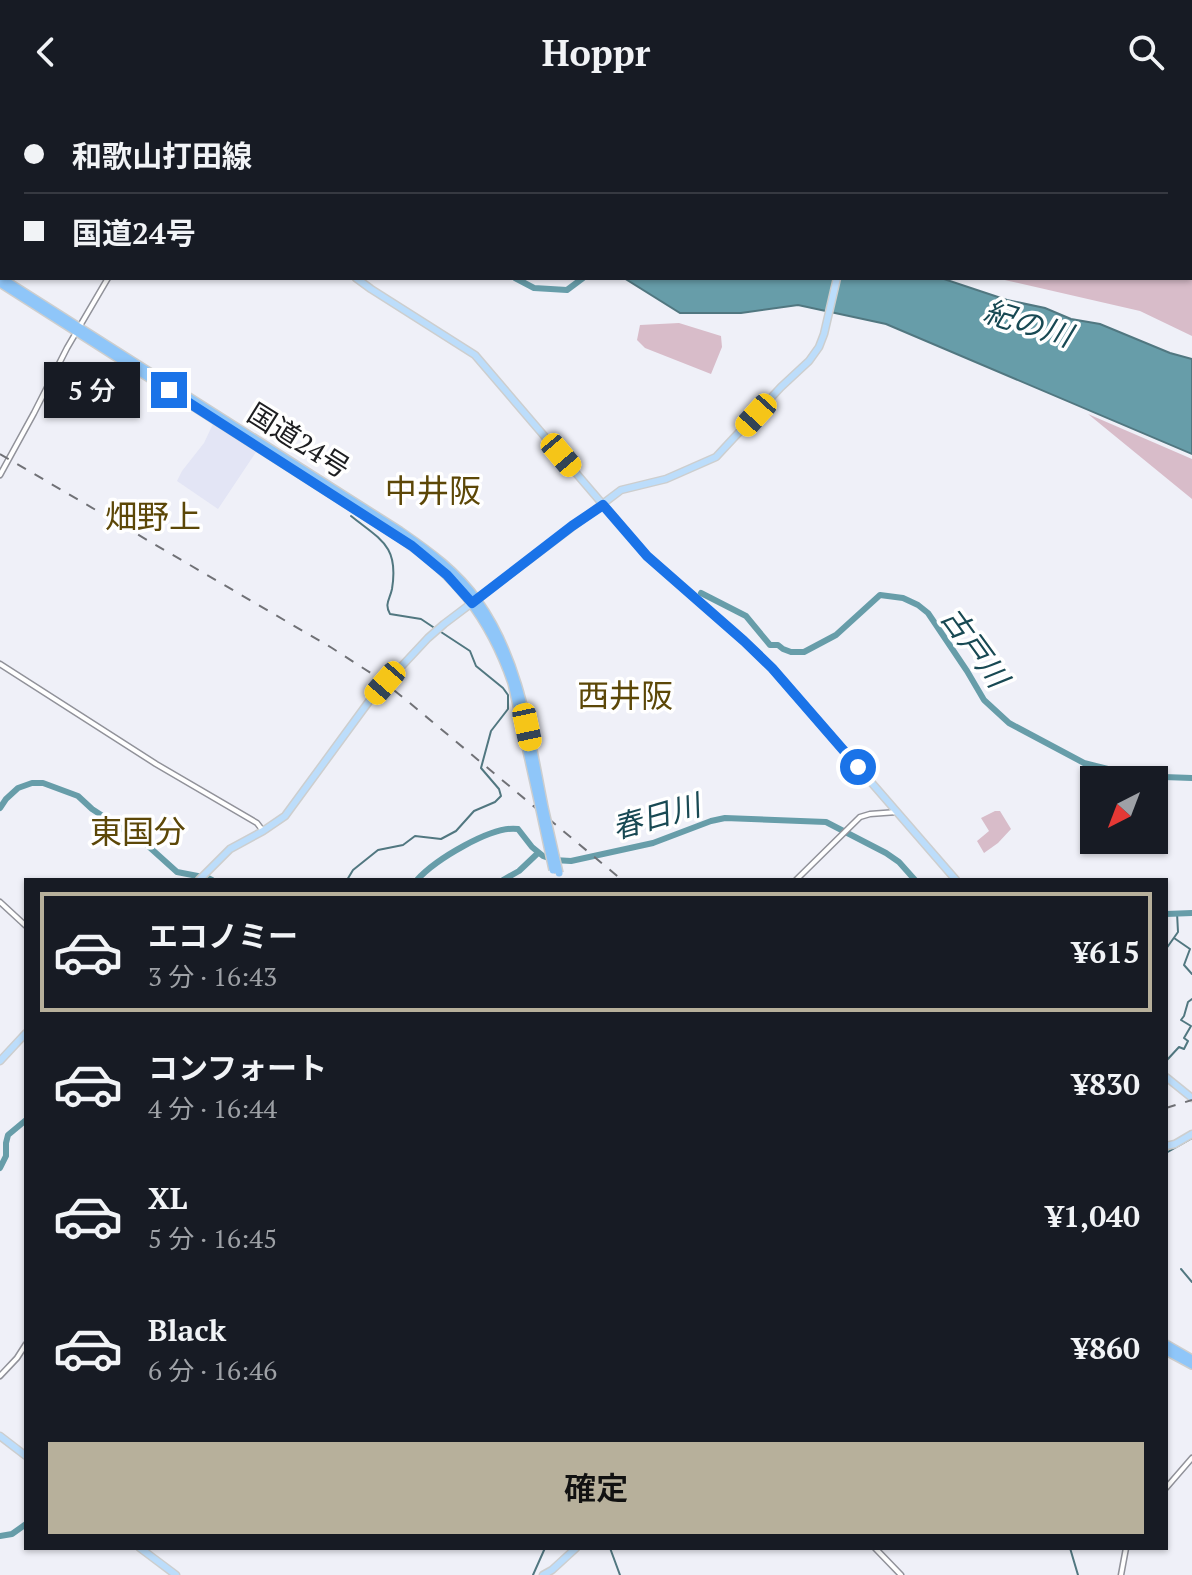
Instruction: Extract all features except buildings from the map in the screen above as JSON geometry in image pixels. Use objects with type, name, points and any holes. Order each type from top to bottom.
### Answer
[{"type":"highway","name":"国道24号","points":[[0,280],[400,531],[440,560],[491,622],[511,665],[522,701],[557,876]]},
{"type":"highway","points":[[1168,1345],[1192,1359]]},
{"type":"highway","points":[[1168,1352],[1192,1365]]},
{"type":"main road","points":[[359,280],[475,355],[647,556],[772,668],[954,878]]},
{"type":"main road","points":[[201,878],[230,849],[280,821],[363,709],[436,631],[621,490],[666,479],[716,457],[819,347],[837,280]]},
{"type":"main road","points":[[0,1061],[24,1035]]},
{"type":"main road","points":[[1168,1079],[1192,1098]]},
{"type":"main road","points":[[1168,1146],[1192,1134]]},
{"type":"main road","points":[[0,1436],[24,1454]]},
{"type":"main road","points":[[143,1550],[176,1575]]},
{"type":"main road","points":[[543,1575],[574,1550]]},
{"type":"street","points":[[0,475],[77,329],[107,280]]},
{"type":"street","points":[[0,664],[145,758],[257,823],[263,831]]},
{"type":"street","points":[[798,878],[865,814],[897,812]]},
{"type":"street","points":[[0,902],[24,924]]},
{"type":"street","points":[[0,1376],[24,1347]]},
{"type":"street","points":[[1168,1486],[1192,1458]]},
{"type":"street","points":[[877,1550],[901,1575]]},
{"type":"street","points":[[1121,1575],[1126,1550]]},
{"type":"shaded area","points":[[1005,280],[1192,280],[1192,336],[1140,311]]},
{"type":"shaded area","points":[[679,323],[721,336],[722,347],[711,374],[645,348],[637,340],[640,325]]},
{"type":"shaded area","points":[[1088,414],[1192,459],[1192,499]]},
{"type":"shaded area","points":[[213,424],[256,452],[218,509],[177,481],[204,443]]},
{"type":"shaded area","points":[[1000,811],[1011,829],[984,853],[977,841],[989,831],[981,818]]},
{"type":"water","name":"紀の川","points":[[627,280],[947,280],[1007,300],[1045,308],[1071,319],[1100,324],[1192,359],[1192,454],[886,324],[798,305],[741,313],[680,313]]},
{"type":"waterway","points":[[519,280],[534,288],[567,290],[580,280]]},
{"type":"waterway","points":[[351,516],[379,538],[390,553],[393,563],[392,589],[387,604],[390,614],[421,619],[433,627]]},
{"type":"waterway","name":"古戸川","points":[[701,593],[746,616],[770,645],[778,645],[791,652],[804,652],[836,635],[880,595],[903,598],[928,613],[984,700],[1009,723],[1084,763],[1136,776],[1192,778]]},
{"type":"waterway","points":[[348,878],[353,870],[378,850],[403,845],[415,836],[441,839],[456,831],[474,811],[501,796],[499,789],[481,768],[491,731],[508,709],[508,695],[476,666],[470,651],[441,632]]},
{"type":"waterway","name":"春日川","points":[[0,808],[18,788],[43,783],[78,796],[92,809],[147,845],[177,872],[208,878]]},
{"type":"waterway","name":"春日川","points":[[419,878],[464,846],[507,829],[518,829],[543,856],[571,861],[653,843],[725,818],[826,822],[886,853],[913,878]]},
{"type":"waterway","points":[[507,878],[538,853]]},
{"type":"waterway","points":[[1168,946],[1178,932],[1177,913]]},
{"type":"waterway","name":"春日川","points":[[1168,914],[1192,913]]},
{"type":"waterway","points":[[1174,938],[1190,949],[1184,965],[1192,974]]},
{"type":"waterway","points":[[1191,1026],[1181,1020],[1192,999]]},
{"type":"waterway","points":[[1168,1059],[1179,1047],[1184,1049],[1188,1041],[1184,1038],[1191,1026]]},
{"type":"waterway","points":[[0,1168],[6,1156],[8,1135],[24,1122]]},
{"type":"waterway","points":[[1168,1152],[1192,1138]]},
{"type":"waterway","points":[[1181,1269],[1192,1282]]},
{"type":"waterway","points":[[0,1536],[12,1534],[24,1525]]},
{"type":"waterway","points":[[533,1575],[544,1550]]},
{"type":"waterway","points":[[611,1550],[620,1575]]},
{"type":"waterway","points":[[1071,1550],[1078,1575]]},
{"type":"railway","points":[[0,454],[380,679],[620,878]]},
{"type":"railway","points":[[1168,1107],[1192,1100]]},
{"type":"district","name":"中井阪","points":[[433,490]]},
{"type":"district","name":"畑野上","points":[[153,516]]},
{"type":"district","name":"西井阪","points":[[625,695]]},
{"type":"district","name":"東国分","points":[[138,831]]},
{"type":"route","points":[[169,390],[412,546],[447,575],[472,603],[603,505],[647,556],[772,668],[858,767]]}]
